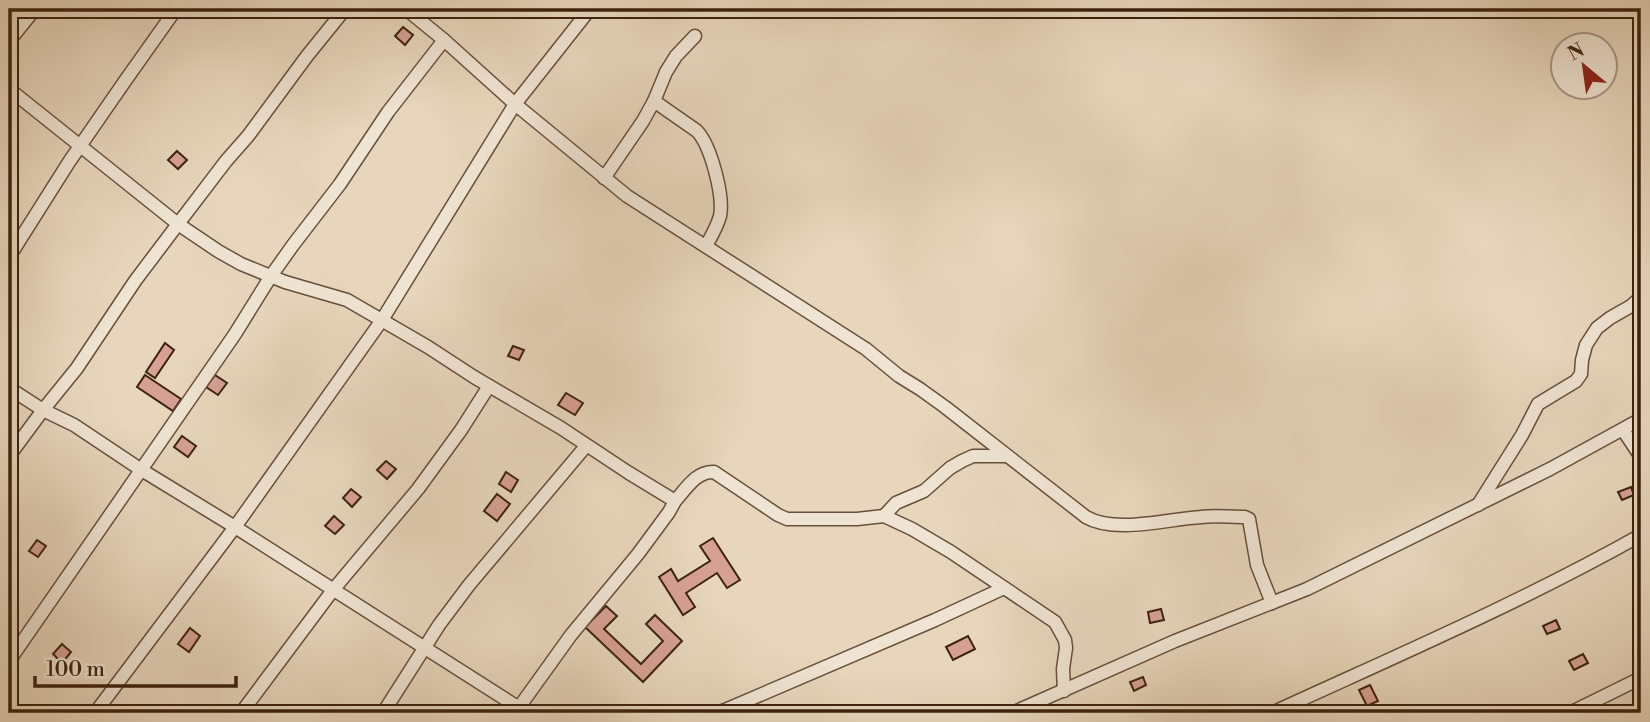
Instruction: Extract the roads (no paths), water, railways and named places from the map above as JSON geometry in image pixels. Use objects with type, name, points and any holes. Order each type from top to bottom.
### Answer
[{"type":"street","points":[[9,41],[35,9]]},
{"type":"street","points":[[9,257],[69,162],[176,9]]},
{"type":"street","points":[[9,456],[77,368],[177,224],[345,9]]},
{"type":"street","points":[[406,9],[515,104],[627,196],[866,349],[1086,517],[1103,523],[1124,525],[1203,516],[1249,519],[1257,565],[1272,603]]},
{"type":"street","points":[[95,713],[235,527],[382,320],[515,104],[590,9]]},
{"type":"street","points":[[604,178],[643,121],[676,56],[695,36]]},
{"type":"street","points":[[9,661],[235,334],[271,276],[443,40]]},
{"type":"street","points":[[9,89],[177,224],[218,251],[271,276],[347,300],[561,428],[675,501]]},
{"type":"street","points":[[654,101],[697,131],[709,149],[720,213],[706,246]]},
{"type":"street","points":[[1478,505],[1538,404],[1576,381],[1581,374],[1581,360],[1586,345],[1597,328],[1641,297]]},
{"type":"street","points":[[241,713],[334,590],[418,489],[489,386]]},
{"type":"street","points":[[9,388],[43,410],[74,425],[235,527],[520,712],[564,644],[638,554],[670,512],[675,501],[696,477],[706,471],[714,472],[787,519],[857,519],[884,516],[951,552],[1049,617],[1059,629],[1066,648],[1064,691]]},
{"type":"street","points":[[1012,713],[1175,641],[1307,589],[1478,505],[1641,419]]},
{"type":"street","points":[[1623,430],[1641,457]]},
{"type":"street","points":[[973,456],[984,439]]},
{"type":"street","points":[[383,713],[439,625],[469,585],[586,446]]},
{"type":"street","points":[[884,516],[896,503],[924,491],[950,468],[973,456],[1008,456]]},
{"type":"street","points":[[1272,713],[1302,707],[1590,564],[1641,535]]},
{"type":"street","points":[[718,713],[1004,588]]},
{"type":"street","points":[[1570,713],[1641,678]]}]
